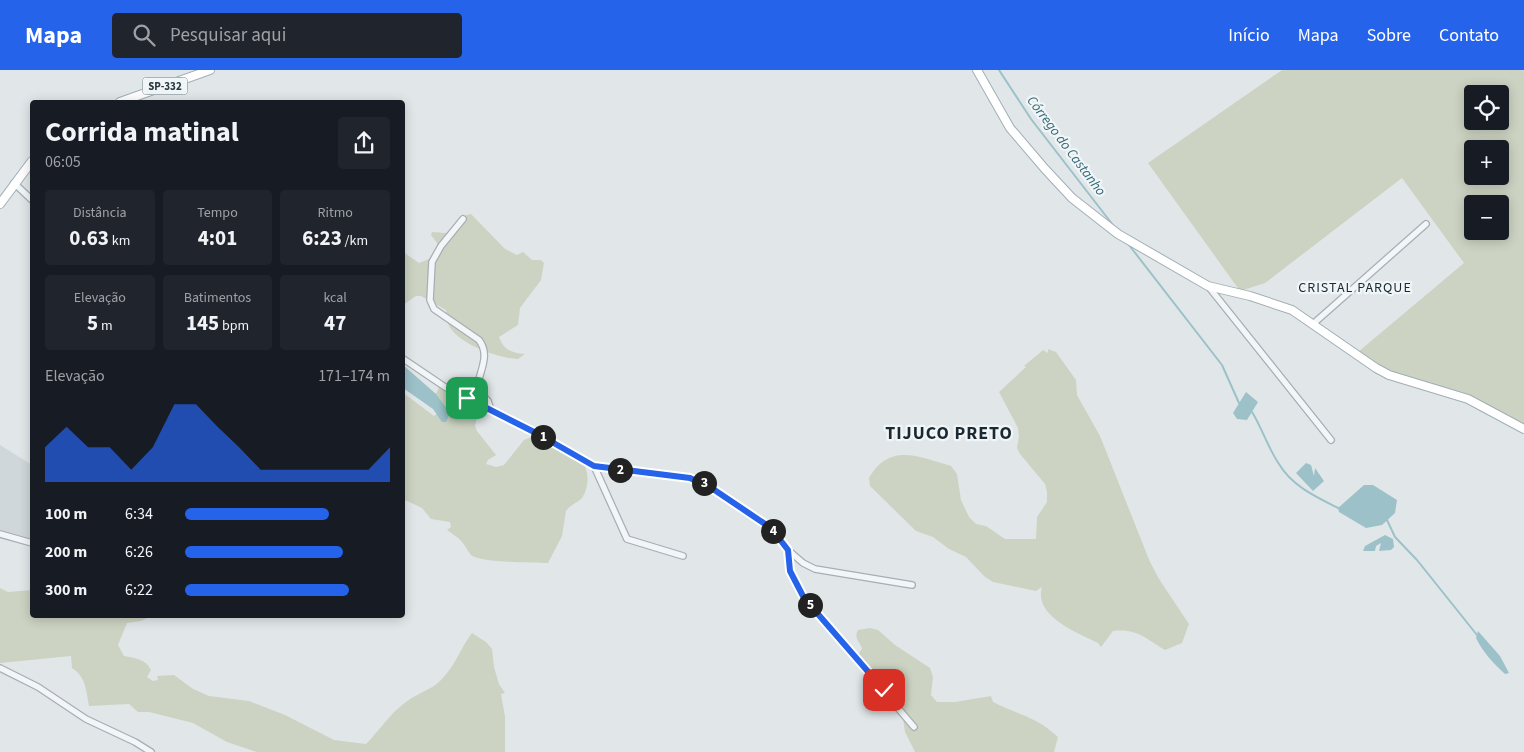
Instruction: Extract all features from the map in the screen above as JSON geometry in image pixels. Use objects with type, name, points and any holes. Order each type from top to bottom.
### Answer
[{"type":"main road","name":"SP-332","points":[[126,100],[210,70]]},
{"type":"main road","points":[[977,70],[1010,128],[1072,198],[1118,234],[1208,286],[1279,305],[1313,324],[1389,375],[1468,399],[1524,429]]},
{"type":"main road","points":[[0,204],[30,163]]},
{"type":"street","points":[[14,183],[30,198]]},
{"type":"street","points":[[463,219],[441,246],[432,262],[430,300],[434,309],[479,340],[484,346],[484,362],[477,387],[488,401],[491,410]]},
{"type":"street","points":[[1313,324],[1426,224]]},
{"type":"street","points":[[1208,286],[1330,440]]},
{"type":"street","points":[[405,360],[445,387],[594,466],[690,478],[703,483],[763,521],[788,550],[803,563],[815,569],[912,585]]},
{"type":"street","points":[[594,466],[627,539],[683,556]]},
{"type":"street","points":[[0,534],[30,542]]},
{"type":"street","points":[[788,550],[790,571],[804,598],[914,727]]},
{"type":"street","points":[[0,668],[38,686],[86,719],[145,747],[151,752]]},
{"type":"shaded area","points":[[0,445],[30,464],[30,540],[0,531]]},
{"type":"green space","points":[[1282,70],[1524,70],[1524,426],[1462,392],[1387,372],[1358,352],[1464,263],[1402,178],[1265,283],[1240,291],[1148,163]]},
{"type":"green space","points":[[471,214],[505,249],[517,255],[523,252],[532,260],[541,260],[544,263],[541,280],[520,308],[518,325],[499,337],[503,345],[509,350],[525,354],[518,359],[491,354],[464,341],[450,327],[446,310],[421,296],[416,296],[405,304],[405,253],[419,263],[429,259],[438,252],[437,243],[431,235],[432,232],[446,233],[461,223],[466,215]]},
{"type":"green space","points":[[1048,349],[1056,352],[1076,380],[1077,395],[1100,436],[1150,562],[1189,624],[1182,643],[1165,650],[1141,635],[1129,631],[1113,631],[1101,647],[1098,643],[1069,629],[1050,615],[1044,607],[1041,597],[1042,587],[1036,591],[993,582],[985,577],[966,557],[949,549],[933,537],[916,531],[870,486],[869,478],[877,467],[886,460],[896,456],[917,456],[951,466],[957,474],[961,500],[969,517],[976,524],[986,526],[1005,539],[1036,539],[1037,517],[1047,502],[1045,484],[1017,448],[1018,428],[999,392],[1026,367],[1024,366],[1043,350],[1048,353]]},
{"type":"green space","points":[[439,388],[450,390],[471,404],[478,413],[475,426],[477,431],[496,455],[488,460],[486,464],[496,467],[504,465],[524,440],[534,436],[581,459],[584,463],[587,473],[585,493],[582,498],[566,511],[562,536],[548,563],[496,561],[477,558],[471,555],[465,545],[447,530],[451,527],[450,522],[431,519],[422,508],[405,500],[405,394],[434,416],[438,413],[435,395]]},
{"type":"green space","points":[[0,588],[8,592],[30,590],[30,618],[147,618],[127,623],[118,645],[124,656],[140,660],[149,666],[151,670],[147,677],[153,681],[158,680],[157,676],[174,675],[193,689],[209,696],[249,701],[285,715],[334,740],[366,744],[400,706],[434,686],[442,679],[451,668],[472,633],[486,642],[492,649],[494,667],[499,684],[505,693],[501,694],[505,717],[505,752],[257,752],[227,742],[193,723],[149,712],[138,712],[129,704],[89,706],[85,684],[80,675],[72,668],[71,656],[0,663]]},
{"type":"green space","points":[[870,628],[878,630],[895,645],[930,668],[933,677],[931,695],[937,702],[955,702],[991,696],[993,702],[1042,724],[1058,737],[1054,752],[915,752],[905,732],[901,706],[886,692],[858,654],[862,649],[856,636],[858,630]]},
{"type":"water","points":[[405,367],[436,394],[450,413],[446,422],[442,422],[433,409],[405,389]]},
{"type":"water","points":[[1246,392],[1258,402],[1247,420],[1237,419],[1233,413]]},
{"type":"water","points":[[1306,463],[1311,465],[1314,476],[1315,468],[1324,481],[1313,491],[1296,473]]},
{"type":"water","points":[[1364,485],[1373,485],[1397,500],[1395,513],[1382,525],[1366,528],[1339,512],[1338,508]]},
{"type":"water","points":[[1385,535],[1393,539],[1394,547],[1391,550],[1379,551],[1381,543],[1376,546],[1375,551],[1363,551],[1365,546]]},
{"type":"water","points":[[1478,631],[1500,656],[1509,673],[1505,674],[1485,652],[1476,638]]},
{"type":"waterway","name":"Córrego do Castanho","points":[[999,70],[1031,119],[1116,229]]},
{"type":"waterway","name":"Córrego do Castanho","points":[[1129,245],[1222,365],[1239,403]]},
{"type":"waterway","name":"Córrego do Castanho","points":[[1252,412],[1284,472],[1305,490],[1338,508]]},
{"type":"waterway","points":[[1387,520],[1395,537],[1417,560],[1477,635]]},
{"type":"district","name":"CRISTAL PARQUE","points":[[1355,288]]},
{"type":"district","name":"TIJUCO PRETO","points":[[949,433]]},
{"type":"route","points":[[467,398],[538,434],[594,466],[690,478],[703,483],[727,500],[763,521],[788,550],[790,571],[804,598],[884,690]]}]
